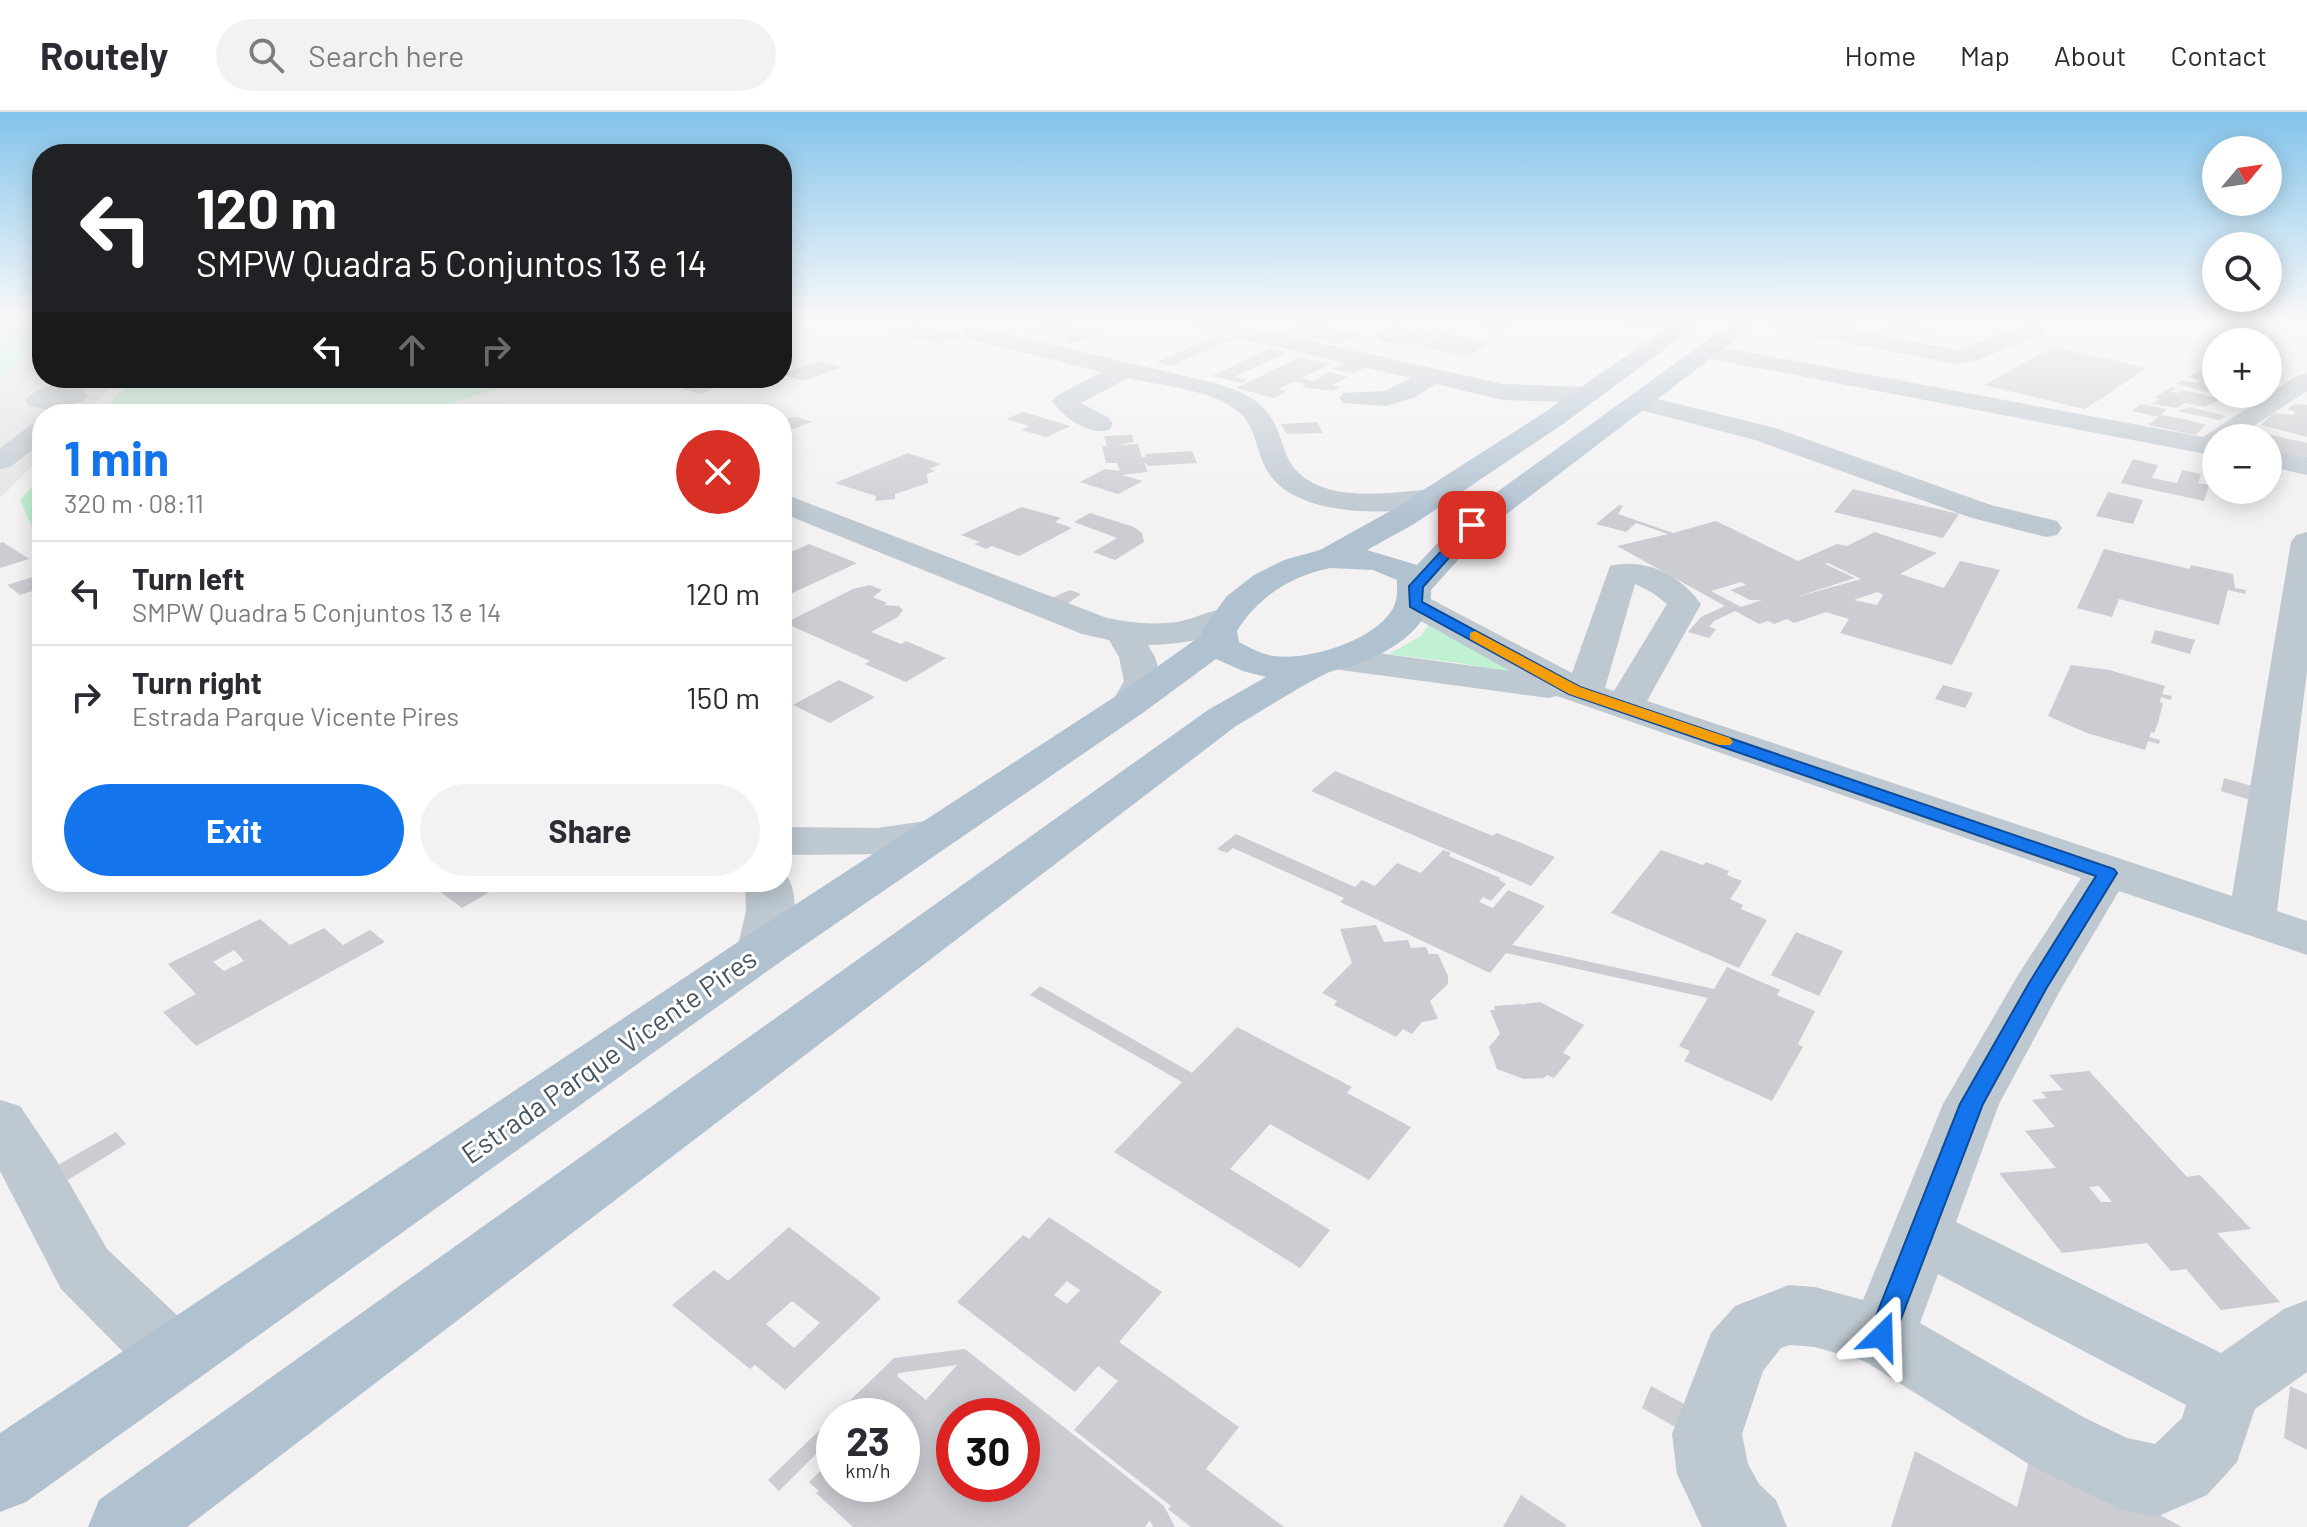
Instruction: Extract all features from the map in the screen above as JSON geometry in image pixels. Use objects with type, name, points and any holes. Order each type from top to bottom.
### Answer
[{"type":"main road","points":[[1330,558],[1368,539],[1599,387]]},
{"type":"main road","points":[[161,1515],[1222,718],[1394,630],[1416,595],[1472,525],[1663,387]]},
{"type":"main road","points":[[1330,558],[1363,558],[1383,562],[1413,576],[1416,595]]},
{"type":"main road","name":"Estrada Parque Vicente Pires","points":[[0,1476],[762,950],[1130,704],[1223,629],[1240,599],[1266,580],[1330,558]]},
{"type":"main road","points":[[1223,629],[1222,647],[1261,665],[1279,668],[1328,662]]},
{"type":"street","points":[[1092,387],[1065,401],[1074,410],[1100,424]]},
{"type":"street","points":[[1186,387],[1245,403],[1254,409],[1262,421],[1274,459],[1287,478],[1327,498],[1355,519],[1368,539]]},
{"type":"street","points":[[1352,398],[1377,402],[1391,400],[1413,387]]},
{"type":"street","points":[[1483,387],[1503,392],[1588,395]]},
{"type":"street","points":[[1905,387],[2202,440]]},
{"type":"street","points":[[2240,424],[2296,387]]},
{"type":"street","points":[[1503,392],[1550,421]]},
{"type":"street","points":[[1642,403],[1776,437],[1980,511],[2046,528]]},
{"type":"street","points":[[0,461],[32,437]]},
{"type":"street","points":[[2282,461],[2307,466]]},
{"type":"street","points":[[1327,498],[1363,502],[1431,498]]},
{"type":"street","points":[[792,506],[1095,626],[1123,634],[1223,629]]},
{"type":"street","points":[[2252,920],[2307,542]]},
{"type":"street","points":[[1579,692],[1622,573],[1637,573],[1675,591],[1684,604],[1624,707]]},
{"type":"street","points":[[1416,595],[1579,692]]},
{"type":"street","points":[[1123,634],[1137,657],[1143,681],[1130,704]]},
{"type":"street","points":[[1328,662],[1579,692],[2107,873],[2307,938]]},
{"type":"street","points":[[792,841],[826,839],[885,843],[933,834]]},
{"type":"street","points":[[1882,1336],[1971,1104],[2036,988],[2107,873]]},
{"type":"street","points":[[762,950],[770,911],[769,892]]},
{"type":"street","points":[[0,1122],[34,1175],[84,1269],[173,1356]]},
{"type":"street","points":[[1922,1235],[2225,1390]]},
{"type":"street","points":[[1749,1527],[1733,1510],[1713,1474],[1707,1434],[1735,1355],[1758,1327],[1789,1315],[1815,1317],[1882,1336],[2060,1443],[2120,1473],[2156,1481],[2181,1470],[2212,1438],[2225,1390],[2307,1330]]},
{"type":"shaded area","points":[[0,387],[110,388],[94,404],[32,404],[32,466],[0,498]]},
{"type":"green space","points":[[125,388],[501,388],[447,404],[109,404]]},
{"type":"green space","points":[[32,487],[32,527],[20,500]]},
{"type":"green space","points":[[1435,616],[1554,681],[1459,663],[1389,654],[1421,636]]},
{"type":"building","points":[[1282,387],[1278,389],[1286,391],[1274,398],[1236,388]]},
{"type":"building","points":[[1301,387],[1341,387],[1333,391]]},
{"type":"building","points":[[1993,387],[2118,387],[2085,409]]},
{"type":"building","points":[[2173,387],[2176,388],[2171,392],[2182,390],[2202,394],[2202,407],[2185,403],[2177,408],[2151,404],[2160,399],[2154,397]]},
{"type":"building","points":[[681,388],[716,388],[699,394]]},
{"type":"building","points":[[2141,404],[2167,409],[2158,417],[2132,411]]},
{"type":"building","points":[[2292,405],[2307,405],[2307,437],[2282,430],[2282,424],[2262,424],[2273,413],[2292,415],[2296,412],[2288,410]]},
{"type":"building","points":[[2189,407],[2226,416],[2219,420],[2177,411]]},
{"type":"building","points":[[1023,412],[1071,426],[1046,437],[1021,430],[1030,426],[1006,419]]},
{"type":"building","points":[[2161,415],[2202,424],[2195,435],[2148,425]]},
{"type":"building","points":[[798,417],[812,422],[792,429],[792,418]]},
{"type":"building","points":[[1317,422],[1323,433],[1287,434],[1281,424]]},
{"type":"building","points":[[1132,435],[1134,442],[1118,445],[1138,444],[1142,457],[1146,457],[1145,454],[1192,451],[1197,463],[1149,466],[1144,462],[1148,472],[1122,475],[1143,481],[1118,494],[1080,482],[1105,469],[1120,471],[1117,463],[1106,463],[1102,446],[1107,446],[1104,436]]},
{"type":"building","points":[[2282,437],[2307,443],[2307,457],[2282,453]]},
{"type":"building","points":[[908,453],[941,464],[929,469],[935,471],[927,474],[928,483],[895,494],[895,499],[875,501],[876,496],[835,483]]},
{"type":"building","points":[[2133,459],[2158,465],[2152,478],[2177,483],[2182,470],[2201,474],[2198,483],[2202,484],[2202,501],[2121,483]]},
{"type":"building","points":[[1853,489],[1959,514],[1943,538],[1834,512]]},
{"type":"building","points":[[2108,492],[2143,500],[2133,524],[2096,516]]},
{"type":"building","points":[[1619,505],[1623,506],[1618,514],[1673,533],[1716,521],[1798,561],[1837,544],[1847,546],[1875,532],[1937,553],[1900,574],[1944,588],[1960,561],[2000,570],[1952,665],[1840,633],[1849,619],[1826,612],[1794,623],[1787,619],[1774,624],[1768,621],[1759,624],[1735,611],[1714,621],[1709,627],[1716,629],[1709,638],[1688,632],[1701,617],[1725,606],[1617,546],[1668,534],[1636,523],[1626,532],[1596,524]],"holes":[[[1825,564],[1861,579],[1793,598],[1855,578]],[[1741,582],[1746,585],[1730,590],[1750,600],[1762,600],[1741,607],[1711,591]],[[1877,592],[1883,595],[1877,605],[1854,600]]]},
{"type":"building","points":[[1022,507],[1061,518],[1055,522],[1072,528],[1019,556],[992,546],[986,549],[974,544],[980,542],[961,535]]},
{"type":"building","points":[[1090,513],[1134,527],[1142,533],[1144,542],[1115,560],[1093,552],[1117,538],[1074,522]]},
{"type":"building","points":[[0,543],[29,559],[0,568]]},
{"type":"building","points":[[809,544],[857,563],[792,593],[792,552]]},
{"type":"building","points":[[2104,549],[2190,569],[2191,565],[2233,574],[2235,588],[2246,590],[2245,594],[2228,590],[2219,625],[2119,599],[2112,617],[2077,608]]},
{"type":"building","points":[[32,577],[32,591],[20,595],[7,585]]},
{"type":"building","points":[[870,585],[882,590],[873,597],[887,603],[884,605],[899,606],[903,610],[898,617],[871,632],[901,644],[906,641],[946,658],[906,682],[865,664],[870,661],[792,626],[792,620],[853,589]]},
{"type":"building","points":[[1070,590],[1081,594],[1064,606],[1047,600]]},
{"type":"building","points":[[2155,630],[2195,640],[2190,654],[2151,643]]},
{"type":"building","points":[[2071,665],[2109,670],[2165,686],[2162,694],[2172,696],[2171,700],[2161,697],[2160,702],[2163,703],[2158,723],[2149,737],[2160,740],[2159,744],[2148,741],[2145,750],[2087,733],[2048,716]]},
{"type":"building","points":[[839,680],[875,697],[830,723],[793,705]]},
{"type":"building","points":[[1943,685],[1973,693],[1965,708],[1935,699]]},
{"type":"building","points":[[1335,771],[1493,836],[1497,833],[1555,857],[1531,886],[1311,791]]},
{"type":"building","points":[[2224,778],[2252,786],[2250,800],[2221,791]]},
{"type":"building","points":[[1236,834],[1355,887],[1362,880],[1375,886],[1397,863],[1421,873],[1443,850],[1451,853],[1449,856],[1500,878],[1506,884],[1491,901],[1483,897],[1479,902],[1493,908],[1508,890],[1545,906],[1512,945],[1714,989],[1727,967],[1780,990],[1777,995],[1815,1011],[1798,1044],[1803,1047],[1772,1101],[1684,1061],[1690,1051],[1679,1046],[1708,998],[1506,953],[1490,973],[1340,902],[1344,898],[1233,848],[1227,853],[1217,849]]},
{"type":"building","points":[[1661,850],[1703,865],[1706,862],[1729,871],[1727,875],[1742,881],[1730,899],[1743,905],[1741,909],[1767,920],[1739,968],[1611,913]]},
{"type":"building","points":[[440,892],[488,893],[462,908]]},
{"type":"building","points":[[260,919],[290,945],[324,928],[343,945],[370,930],[385,942],[196,1046],[163,1012],[196,994],[168,964]],"holes":[[[234,950],[244,961],[224,971],[213,962]]]},
{"type":"building","points":[[1376,925],[1384,942],[1408,940],[1411,948],[1426,947],[1429,954],[1438,954],[1448,976],[1448,984],[1430,1001],[1438,1019],[1422,1022],[1412,1034],[1403,1029],[1396,1037],[1334,1005],[1337,1001],[1322,993],[1352,963],[1340,929]]},
{"type":"building","points":[[1796,932],[1843,951],[1819,996],[1771,975]]},
{"type":"building","points":[[1040,986],[1192,1073],[1237,1027],[1352,1087],[1347,1093],[1411,1127],[1369,1180],[1270,1124],[1230,1169],[1330,1230],[1300,1268],[1114,1152],[1182,1082],[1030,995]]},
{"type":"building","points":[[1540,1002],[1584,1025],[1563,1053],[1571,1057],[1554,1078],[1547,1075],[1544,1078],[1524,1079],[1497,1069],[1489,1047],[1500,1034],[1490,1010],[1495,1010],[1494,1006],[1523,1004],[1525,1007],[1524,1004]]},
{"type":"building","points":[[2089,1071],[2187,1177],[2200,1175],[2251,1229],[2217,1233],[2280,1302],[2221,1310],[2186,1269],[2171,1271],[2147,1243],[2062,1253],[1999,1173],[2056,1168],[2025,1131],[2055,1127],[2032,1100],[2047,1098],[2041,1092],[2063,1090],[2049,1075]],"holes":[[[2099,1186],[2112,1202],[2101,1202],[2089,1187]]]},
{"type":"building","points":[[116,1132],[126,1144],[68,1180],[56,1166]]},
{"type":"building","points":[[1049,1217],[1162,1292],[1119,1342],[1239,1427],[1206,1469],[1284,1527],[1191,1527],[1168,1509],[1171,1506],[1074,1430],[1118,1381],[1098,1366],[1075,1392],[957,1302],[1023,1235],[1029,1239]],"holes":[[[1067,1281],[1080,1290],[1067,1304],[1054,1295]]]},
{"type":"building","points":[[789,1227],[881,1298],[785,1390],[755,1365],[750,1369],[672,1305],[714,1270],[728,1281]],"holes":[[[792,1301],[820,1323],[794,1348],[766,1324]]]},
{"type":"building","points":[[965,1349],[1027,1398],[936,1398],[936,1502],[1040,1502],[1040,1408],[1164,1506],[1175,1527],[1153,1527],[1150,1520],[1145,1527],[853,1527],[826,1502],[920,1502],[920,1398],[853,1398],[894,1358]],"holes":[[[957,1365],[926,1400],[897,1376],[899,1373]]]},
{"type":"building","points":[[1651,1386],[1686,1405],[1677,1428],[1642,1408]]},
{"type":"building","points":[[2290,1386],[2307,1394],[2307,1450],[2284,1438]]},
{"type":"building","points":[[816,1433],[816,1454],[779,1491],[768,1480]]},
{"type":"building","points":[[1915,1451],[2017,1507],[2029,1461],[2059,1460],[2182,1527],[1891,1527]]},
{"type":"building","points":[[816,1475],[816,1488],[809,1482]]},
{"type":"building","points":[[1521,1495],[1566,1525],[1565,1527],[1503,1527]]},
{"type":"slow traffic","points":[[1475,636],[1574,690],[1724,742]]},
{"type":"route","points":[[1472,525],[1416,586],[1415,604],[1574,690],[2107,873],[2036,988],[1971,1104],[1882,1336]]}]
